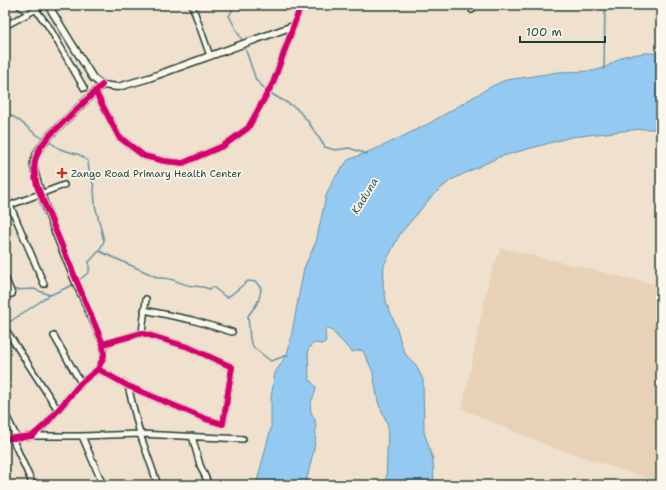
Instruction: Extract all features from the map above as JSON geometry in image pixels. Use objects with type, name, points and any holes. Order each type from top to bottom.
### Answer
[{"type":"street","points":[[18,5],[29,13]]},
{"type":"street","points":[[5,26],[44,5]]},
{"type":"street","points":[[48,5],[93,78],[102,85],[118,87],[149,78],[293,26]]},
{"type":"street","points":[[192,5],[210,56]]},
{"type":"street","points":[[95,92],[119,137],[144,156],[164,161],[183,163],[223,146],[248,128],[274,83],[293,26],[302,5]]},
{"type":"street","points":[[36,10],[49,27],[84,88]]},
{"type":"street","points":[[32,436],[46,424],[81,383],[98,369],[104,356],[103,344],[78,288],[34,176],[34,162],[44,142],[102,85]]},
{"type":"street","points":[[44,284],[8,206],[64,185]]},
{"type":"street","points":[[5,277],[12,294],[5,295]]},
{"type":"street","points":[[142,333],[146,299]]},
{"type":"street","points":[[144,310],[192,320],[232,332]]},
{"type":"street","points":[[5,331],[6,330],[58,410]]},
{"type":"street","points":[[98,369],[128,386],[206,419],[223,424],[232,366],[188,347],[142,333],[103,344]]},
{"type":"street","points":[[54,336],[81,383]]},
{"type":"street","points":[[128,386],[140,434],[158,485]]},
{"type":"street","points":[[5,413],[33,485]]},
{"type":"street","points":[[5,439],[32,436],[140,434],[243,439]]},
{"type":"street","points":[[82,436],[103,485]]},
{"type":"street","points":[[192,436],[200,465],[209,485]]},
{"type":"shaded area","points":[[501,248],[661,286],[661,483],[549,446],[462,409],[489,279]]},
{"type":"water","name":"Kaduna","points":[[645,53],[661,53],[661,129],[641,129],[571,137],[499,157],[451,180],[432,196],[400,234],[384,265],[383,286],[387,304],[397,329],[402,347],[406,355],[416,365],[423,380],[424,432],[433,459],[434,485],[386,485],[388,425],[378,402],[373,372],[363,351],[360,350],[352,352],[330,329],[327,328],[325,331],[326,341],[322,344],[314,343],[308,349],[309,379],[316,387],[310,408],[315,420],[316,436],[306,485],[256,485],[271,428],[271,398],[275,373],[287,354],[304,268],[316,242],[326,196],[333,180],[348,160],[385,145],[430,123],[492,86],[506,80],[558,72],[593,71],[604,68],[624,56]]},
{"type":"waterway","points":[[235,5],[229,16],[243,42]]},
{"type":"waterway","points":[[604,69],[605,5]]},
{"type":"waterway","points":[[244,45],[256,80],[267,91]]},
{"type":"waterway","points":[[270,93],[296,108],[307,120],[325,147],[335,150],[349,148],[367,154]]},
{"type":"waterway","points":[[7,114],[17,119],[35,134],[45,139]]},
{"type":"waterway","points":[[48,141],[60,149],[80,155],[88,161],[89,171],[94,187],[95,205],[104,241],[99,251]]},
{"type":"waterway","points":[[78,281],[89,272],[89,262],[99,251],[159,278],[165,278],[188,285],[209,289],[213,287],[227,298],[248,281],[256,282],[261,288],[256,306],[248,316],[250,340],[254,348],[271,361],[288,355]]},
{"type":"waterway","points":[[5,325],[50,295],[75,284]]},
{"type":"waterway","points":[[14,290],[34,289],[50,295]]},
{"type":"cycle path","points":[[95,91],[119,137],[144,156],[164,161],[183,163],[223,146],[248,128],[273,83],[301,5]]},
{"type":"cycle path","points":[[5,439],[32,436],[46,424],[81,383],[98,369],[104,356],[103,344],[37,186],[34,171],[38,153],[45,141],[102,85]]},
{"type":"cycle path","points":[[98,369],[128,386],[206,419],[223,424],[232,367],[188,347],[142,333],[103,344]]},
{"type":"place","name":"Zango Road Primary Health Center","points":[[62,173]]}]
